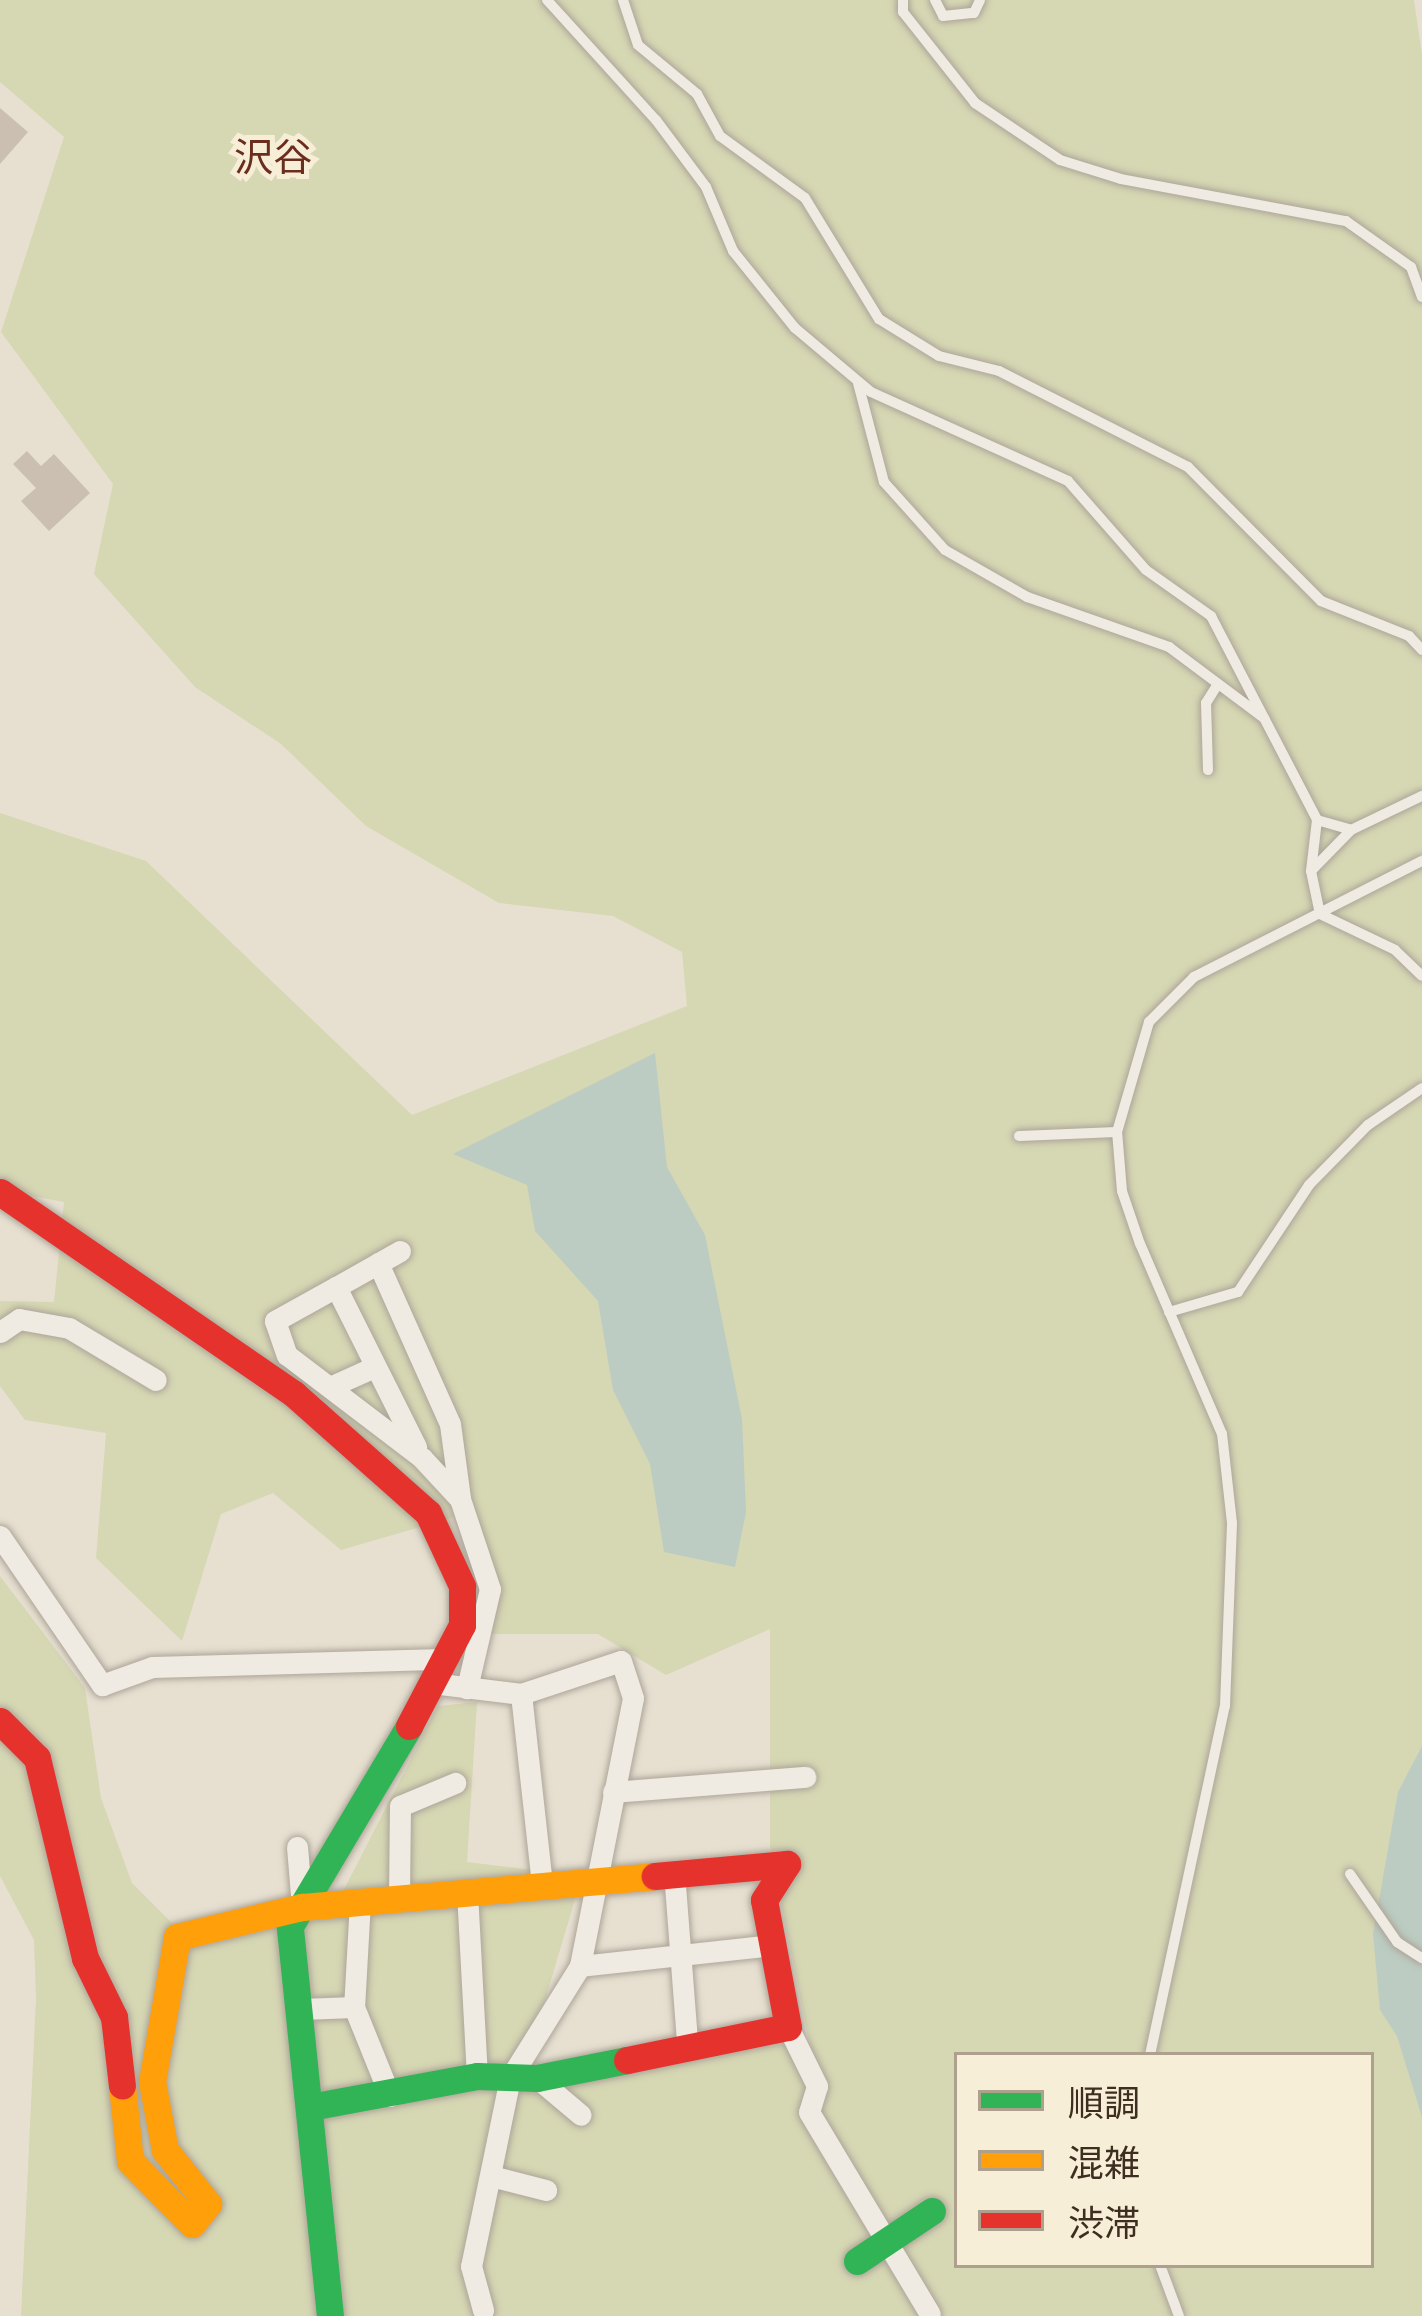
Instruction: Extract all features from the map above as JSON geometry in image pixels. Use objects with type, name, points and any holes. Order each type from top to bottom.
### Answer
[{"type":"street","points":[[0,1192],[294,1394],[428,1513],[462,1586],[462,1625],[290,1926],[329,2316]]},
{"type":"street","points":[[400,1251],[275,1321],[287,1355],[422,1458],[460,1499]]},
{"type":"street","points":[[378,1263],[450,1424],[460,1499],[490,1588],[467,1688]]},
{"type":"street","points":[[336,1287],[422,1458]]},
{"type":"street","points":[[0,1332],[19,1319],[69,1328],[156,1380]]},
{"type":"street","points":[[332,1386],[374,1367]]},
{"type":"street","points":[[0,1536],[102,1684],[152,1667],[438,1671],[467,1688],[520,1694],[622,1661],[633,1698],[580,1966],[523,2078],[491,2176],[471,2266],[483,2310]]},
{"type":"street","points":[[520,1694],[542,1885]]},
{"type":"street","points":[[0,1721],[37,1758],[86,1958],[114,2018],[130,2161],[192,2224],[208,2204],[165,2150],[152,2082],[177,1937],[302,1906],[787,1864],[764,1900],[788,2026],[817,2086],[809,2112],[931,2314]]},
{"type":"street","points":[[613,1792],[805,1777]]},
{"type":"street","points":[[399,1898],[400,1806],[454,1783]]},
{"type":"street","points":[[297,1847],[302,1906]]},
{"type":"street","points":[[674,1872],[687,2042]]},
{"type":"street","points":[[467,1892],[477,2076]]},
{"type":"street","points":[[360,1901],[354,2007],[390,2096]]},
{"type":"street","points":[[580,1966],[774,1945]]},
{"type":"street","points":[[301,2009],[354,2007]]},
{"type":"street","points":[[310,2107],[390,2096],[477,2076],[523,2078],[630,2053],[788,2026]]},
{"type":"street","points":[[630,2053],[633,2084]]},
{"type":"street","points":[[523,2078],[581,2115]]},
{"type":"street","points":[[491,2176],[545,2190]]},
{"type":"street","points":[[857,2261],[932,2211]]},
{"type":"lane","points":[[623,0],[638,45],[698,94],[720,136],[805,198],[880,319],[939,356],[999,371],[1188,467],[1321,601],[1409,636],[1422,650]]},
{"type":"lane","points":[[903,0],[903,12],[974,103],[1060,160],[1121,179],[1346,221],[1411,267],[1422,297]]},
{"type":"lane","points":[[935,0],[943,16],[974,13],[980,0]]},
{"type":"lane","points":[[551,2],[656,120],[706,188],[734,251],[795,328],[857,380],[1068,481],[1146,570],[1211,616],[1271,723],[1317,820],[1311,871],[1320,914]]},
{"type":"lane","points":[[857,380],[884,482],[945,550],[1027,597],[1169,646],[1271,723]]},
{"type":"lane","points":[[1208,770],[1206,703],[1218,684]]},
{"type":"lane","points":[[1311,871],[1351,830],[1422,796]]},
{"type":"lane","points":[[1317,820],[1351,830]]},
{"type":"lane","points":[[1151,2052],[1212,1779],[1234,1620],[1229,1466],[1121,1191],[1117,1132],[1149,1022],[1194,977],[1422,861]]},
{"type":"lane","points":[[1320,914],[1395,950],[1422,976]]},
{"type":"lane","points":[[1169,1312],[1238,1292],[1309,1185],[1368,1125],[1422,1088]]},
{"type":"lane","points":[[1019,1136],[1117,1132]]},
{"type":"lane","points":[[1350,1874],[1397,1942],[1422,1958]]},
{"type":"lane","points":[[1161,2268],[1179,2316]]},
{"type":"green space","points":[[0,0],[1414,0],[1422,54],[1422,2316],[21,2316],[36,1998],[34,1940],[0,1876],[0,1576],[85,1688],[101,1798],[132,1883],[174,1925],[334,1909],[438,1706],[477,1702],[467,1862],[582,1876],[523,2074],[809,2042],[770,1846],[770,1629],[666,1675],[598,1634],[483,1634],[472,1512],[341,1550],[273,1493],[221,1514],[182,1641],[96,1558],[106,1433],[25,1420],[0,1386],[0,1301],[54,1302],[64,1202],[0,1190],[0,813],[146,861],[412,1115],[687,1006],[682,952],[613,916],[499,903],[366,826],[281,744],[195,687],[94,574],[113,484],[1,332],[64,137],[0,82]]},
{"type":"shaded area","points":[[655,1053],[667,1167],[705,1235],[742,1419],[746,1512],[735,1567],[664,1552],[650,1464],[613,1390],[598,1301],[535,1231],[527,1185],[453,1154]]},
{"type":"shaded area","points":[[1422,1746],[1422,2117],[1397,2036],[1380,2010],[1373,1934],[1398,1792]]},
{"type":"building","points":[[0,108],[28,132],[0,164]]},
{"type":"building","points":[[27,451],[41,466],[54,454],[90,493],[49,531],[21,501],[36,488],[13,464]]},
{"type":"traffic: fast","points":[[330,2316],[290,1926],[409,1726]]},
{"type":"traffic: fast","points":[[310,2107],[477,2076],[537,2078],[627,2060]]},
{"type":"traffic: fast","points":[[857,2261],[932,2211]]},
{"type":"traffic: slow","points":[[122,2086],[130,2161],[192,2224],[208,2204],[165,2150],[152,2082],[177,1937],[302,1907],[655,1876]]},
{"type":"traffic: jam","points":[[0,1192],[294,1394],[428,1513],[462,1586],[462,1625],[409,1726]]},
{"type":"traffic: jam","points":[[0,1721],[37,1758],[85,1958],[114,2017],[122,2086]]},
{"type":"traffic: jam","points":[[627,2060],[788,2027],[764,1900],[787,1864],[655,1876]]},
{"type":"district","name":"沢谷","points":[[273,156]]}]
